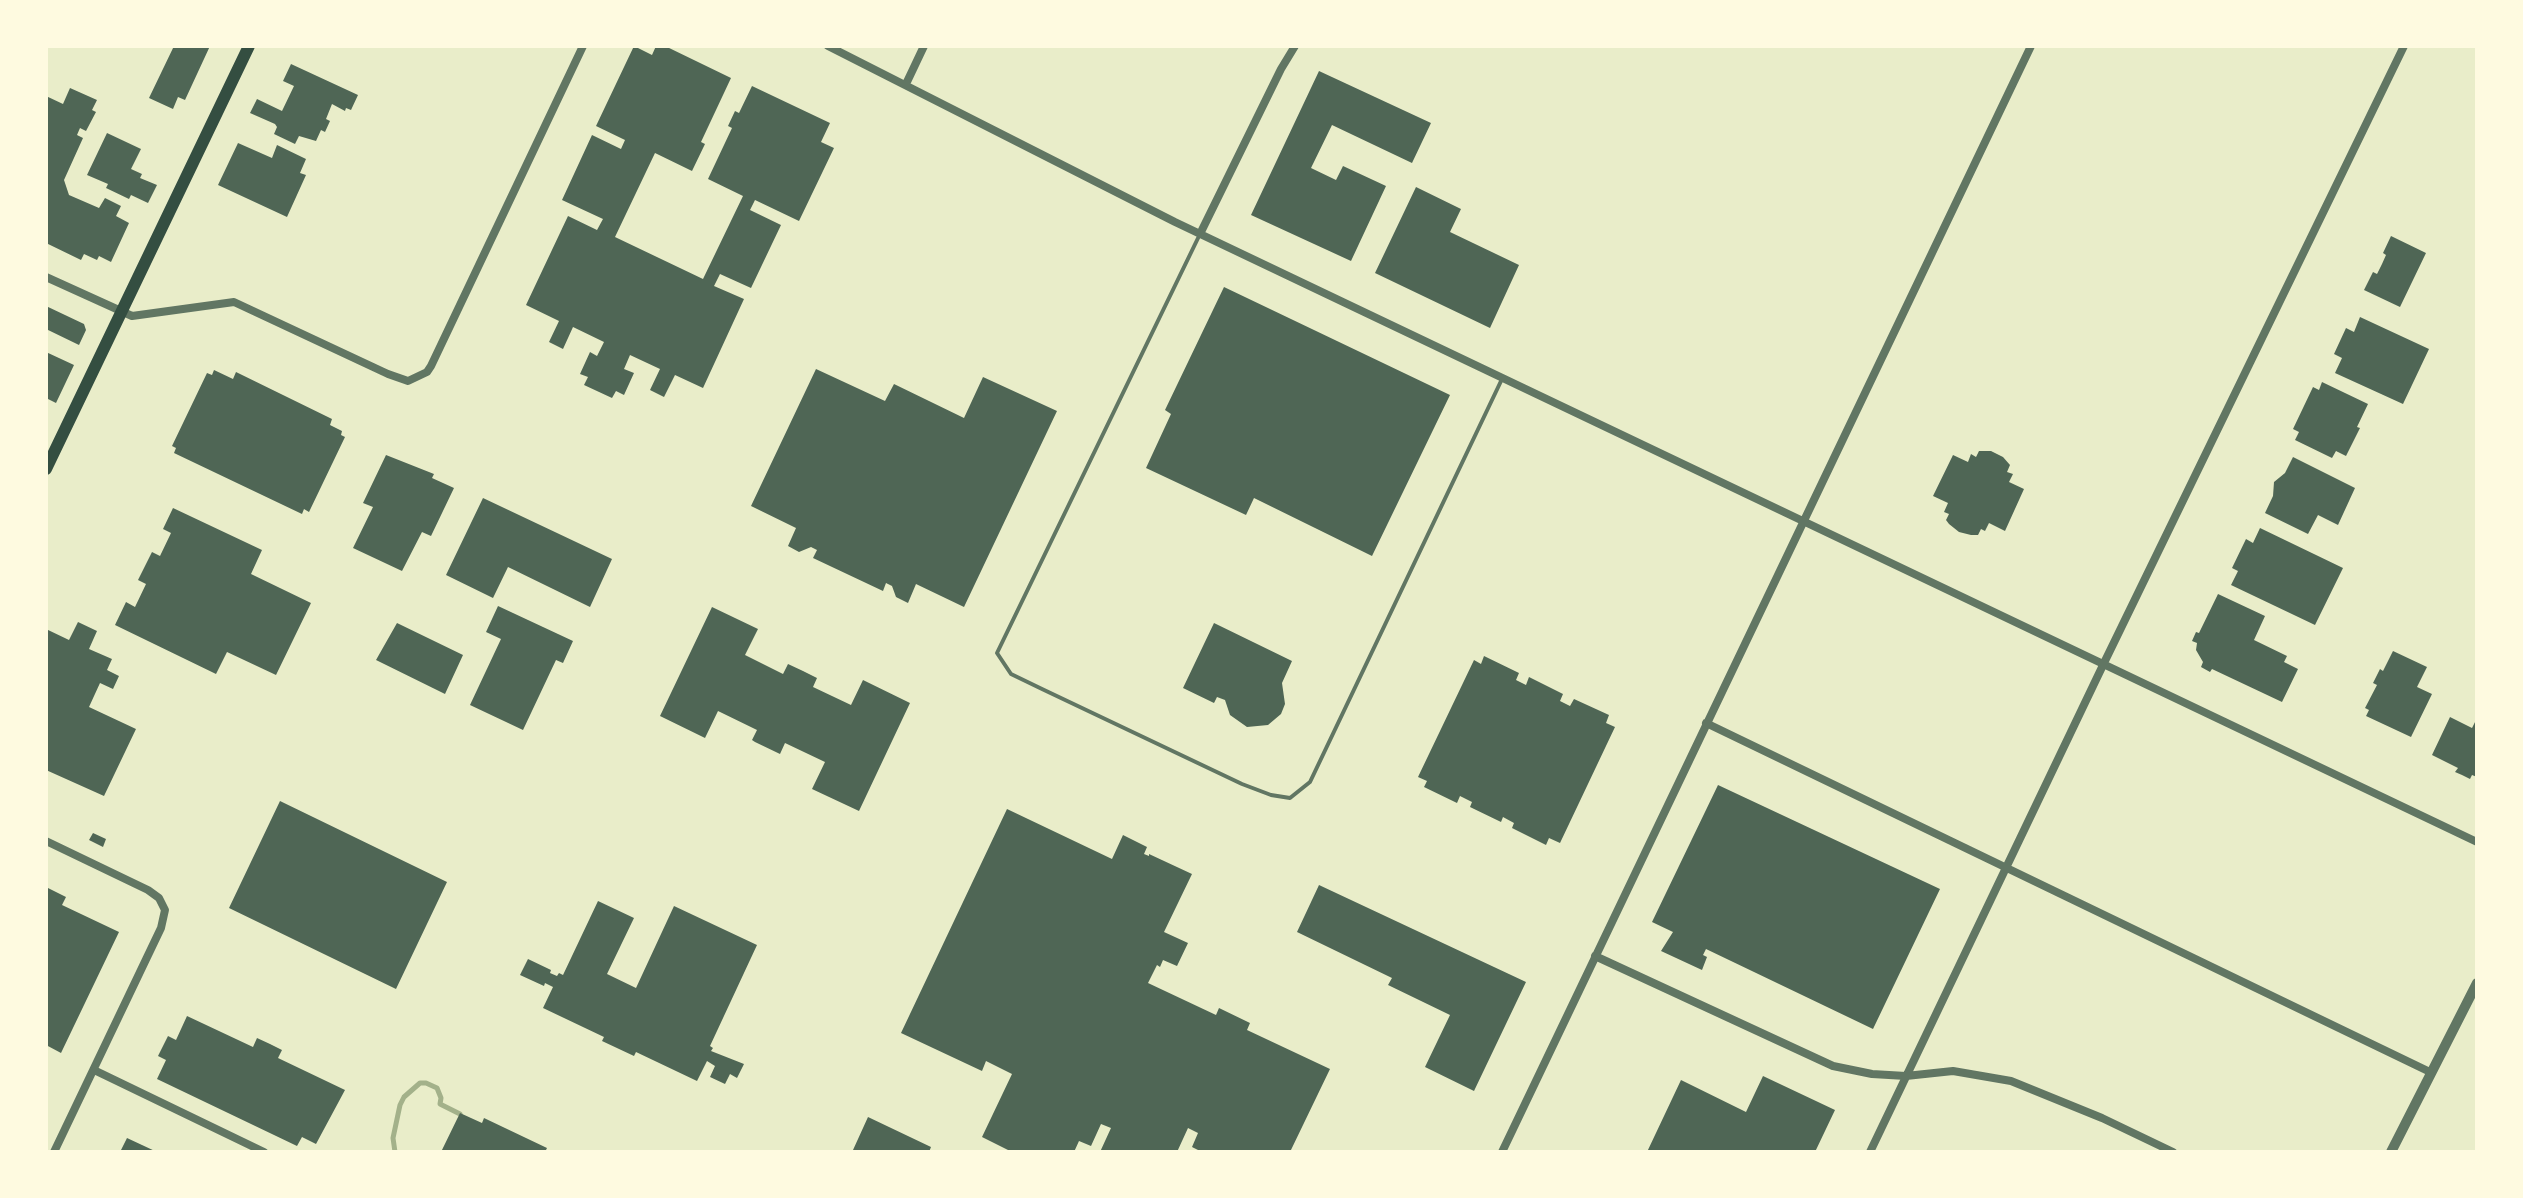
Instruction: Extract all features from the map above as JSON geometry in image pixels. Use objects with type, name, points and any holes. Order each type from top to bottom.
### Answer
[{"type":"main road","points":[[46,469],[249,46]]},
{"type":"street","points":[[46,277],[121,313],[145,316],[234,302],[375,369],[408,381],[427,372],[431,366],[583,46]]},
{"type":"street","points":[[828,46],[1200,234],[2477,842]]},
{"type":"street","points":[[906,84],[924,46]]},
{"type":"street","points":[[1200,234],[1295,46]]},
{"type":"street","points":[[1502,1152],[2031,46]]},
{"type":"street","points":[[1870,1152],[2404,46]]},
{"type":"street","points":[[1706,723],[2430,1072]]},
{"type":"street","points":[[46,841],[148,890],[159,898],[165,910],[161,928],[54,1152]]},
{"type":"street","points":[[1595,956],[1833,1066],[1857,1073],[1906,1076],[1953,1071],[2011,1081],[2102,1118],[2173,1152]]},
{"type":"street","points":[[2391,1152],[2477,983]]},
{"type":"street","points":[[94,1070],[264,1152]]},
{"type":"lane","points":[[1200,234],[997,653],[1011,674],[1242,784],[1271,795],[1290,798],[1310,782],[1502,379]]},
{"type":"building","points":[[174,46],[210,46],[185,100],[178,97],[173,109],[149,98]]},
{"type":"building","points":[[634,46],[652,55],[656,46],[665,46],[731,78],[701,142],[705,144],[692,171],[655,153],[615,237],[703,279],[743,196],[708,179],[732,128],[728,126],[735,111],[739,113],[752,86],[830,123],[821,142],[834,148],[799,221],[755,200],[750,210],[781,225],[751,288],[720,274],[714,286],[744,299],[703,388],[675,375],[664,397],[650,390],[660,369],[630,355],[624,369],[634,373],[624,395],[616,391],[612,398],[584,385],[588,377],[580,374],[590,352],[597,356],[604,342],[573,327],[563,349],[549,342],[559,321],[526,305],[568,216],[597,230],[603,219],[562,200],[592,135],[621,149],[625,140],[596,126]]},
{"type":"building","points":[[291,64],[358,95],[351,110],[346,108],[345,111],[332,104],[326,119],[330,121],[316,141],[299,136],[295,144],[274,134],[275,124],[250,113],[257,99],[282,111],[294,86],[283,81]]},
{"type":"building","points":[[1319,71],[1431,123],[1412,163],[1332,125],[1311,168],[1336,180],[1343,166],[1386,186],[1351,261],[1251,215]]},
{"type":"building","points":[[70,88],[97,100],[92,110],[96,112],[86,131],[80,128],[77,135],[83,138],[64,180],[69,195],[99,208],[105,198],[121,206],[116,216],[129,223],[111,262],[84,254],[81,260],[46,243],[46,96],[63,104]]},
{"type":"building","points":[[107,133],[141,149],[131,169],[142,174],[140,178],[157,185],[148,203],[131,195],[129,199],[106,188],[108,184],[87,175]]},
{"type":"building","points":[[238,143],[272,158],[277,145],[306,159],[300,173],[306,175],[287,217],[218,185]]},
{"type":"building","points":[[1416,187],[1461,209],[1450,232],[1519,265],[1490,328],[1375,273]]},
{"type":"building","points":[[2391,236],[2426,253],[2400,307],[2364,290],[2373,272],[2377,274],[2382,264],[2386,255],[2383,253]]},
{"type":"building","points":[[1224,287],[1450,395],[1372,556],[1254,498],[1246,515],[1146,468],[1171,414],[1165,410]]},
{"type":"building","points":[[46,306],[84,324],[86,330],[79,345],[46,329]]},
{"type":"building","points":[[2360,317],[2429,349],[2403,404],[2335,373],[2342,358],[2334,354],[2346,328],[2354,332]]},
{"type":"building","points":[[46,352],[74,365],[56,403],[46,398]]},
{"type":"building","points":[[816,369],[885,401],[894,384],[964,418],[983,377],[1057,411],[964,607],[916,584],[908,603],[896,597],[892,586],[886,583],[883,591],[813,558],[817,550],[811,547],[799,552],[788,546],[796,528],[751,506]]},
{"type":"building","points":[[214,370],[233,379],[236,372],[332,419],[330,425],[342,431],[341,435],[345,437],[309,512],[304,509],[302,514],[174,453],[176,448],[172,446],[207,373],[212,375]]},
{"type":"building","points":[[2322,382],[2368,404],[2346,456],[2336,451],[2332,458],[2295,440],[2299,432],[2293,429],[2313,387],[2319,390]]},
{"type":"building","points":[[1979,451],[1991,451],[2003,457],[2010,465],[2007,472],[2013,474],[2009,482],[2024,489],[2005,531],[1989,523],[1985,531],[1981,529],[1978,535],[1971,535],[1959,532],[1949,524],[1946,520],[1949,514],[1944,512],[1948,503],[1933,496],[1953,455],[1968,462],[1971,454],[1976,457]]},
{"type":"building","points":[[386,455],[434,474],[432,478],[454,488],[431,536],[422,532],[402,571],[353,548],[373,507],[363,503]]},
{"type":"building","points":[[2293,457],[2355,488],[2338,525],[2318,515],[2308,534],[2265,513],[2273,496],[2274,482],[2285,473]]},
{"type":"building","points":[[483,498],[612,559],[590,607],[508,567],[493,598],[446,575]]},
{"type":"building","points":[[173,508],[262,550],[251,574],[311,603],[276,675],[227,652],[216,674],[115,625],[126,602],[135,607],[146,584],[138,580],[152,552],[160,556],[171,533],[163,529]]},
{"type":"building","points":[[2260,528],[2343,568],[2315,625],[2231,585],[2238,571],[2232,568],[2246,539],[2253,543]]},
{"type":"building","points":[[2218,594],[2265,616],[2254,640],[2287,656],[2284,662],[2298,669],[2282,702],[2212,669],[2210,672],[2201,667],[2203,662],[2196,650],[2197,643],[2192,641]]},
{"type":"building","points":[[498,606],[573,641],[563,663],[556,660],[523,730],[470,705],[501,639],[486,632]]},
{"type":"building","points":[[712,607],[758,629],[745,655],[783,674],[788,664],[817,678],[813,687],[851,705],[863,680],[910,703],[859,811],[812,789],[825,762],[785,743],[780,754],[752,740],[757,730],[718,711],[705,738],[660,716]]},
{"type":"building","points":[[78,622],[97,631],[89,649],[112,659],[107,670],[119,676],[113,689],[100,683],[89,707],[136,729],[104,796],[46,770],[46,629],[69,640]]},
{"type":"building","points":[[397,623],[463,655],[445,694],[376,660]]},
{"type":"building","points":[[1214,623],[1292,661],[1282,683],[1285,704],[1281,714],[1268,725],[1247,727],[1230,715],[1225,700],[1217,697],[1214,703],[1183,688]]},
{"type":"building","points":[[2393,651],[2427,667],[2417,687],[2432,694],[2411,737],[2366,716],[2369,710],[2365,708],[2377,685],[2373,683]]},
{"type":"building","points":[[1484,656],[1519,673],[1516,680],[1526,685],[1529,677],[1563,694],[1560,701],[1570,706],[1574,699],[1609,715],[1606,723],[1615,727],[1560,843],[1549,838],[1546,845],[1512,828],[1514,823],[1503,817],[1501,822],[1470,807],[1472,802],[1460,796],[1457,803],[1424,787],[1427,781],[1418,777],[1474,660],[1481,664]]},
{"type":"building","points":[[2450,717],[2472,728],[2477,718],[2477,777],[2472,775],[2470,779],[2455,772],[2458,768],[2432,755]]},
{"type":"building","points":[[1718,785],[1940,889],[1873,1029],[1706,949],[1703,955],[1707,957],[1702,970],[1661,951],[1673,932],[1652,922]]},
{"type":"building","points":[[280,801],[447,882],[396,989],[229,908]]},
{"type":"building","points":[[1007,809],[1112,859],[1123,835],[1147,847],[1144,854],[1192,874],[1164,932],[1188,943],[1177,966],[1163,960],[1148,983],[1216,1015],[1219,1008],[1250,1023],[1247,1030],[1330,1069],[1290,1152],[1202,1152],[1192,1147],[1198,1133],[1188,1128],[1177,1152],[1100,1152],[1111,1128],[1101,1124],[1091,1146],[1079,1141],[1074,1152],[1012,1152],[982,1137],[1012,1074],[986,1061],[982,1071],[901,1033]]},
{"type":"building","points":[[93,833],[106,839],[103,847],[89,840]]},
{"type":"building","points":[[1319,885],[1526,982],[1474,1091],[1425,1067],[1450,1015],[1388,985],[1392,978],[1297,932]]},
{"type":"building","points":[[46,887],[66,897],[62,905],[119,932],[61,1053],[46,1045]]},
{"type":"building","points":[[598,901],[634,918],[607,974],[636,988],[674,906],[757,945],[710,1046],[713,1048],[711,1051],[744,1064],[737,1078],[730,1074],[725,1084],[710,1077],[715,1066],[707,1061],[697,1081],[636,1052],[634,1056],[602,1041],[604,1037],[543,1008],[553,987],[520,975],[528,959],[551,970],[550,973],[563,975]]},
{"type":"building","points":[[187,1016],[253,1047],[257,1038],[270,1044],[282,1050],[278,1058],[345,1090],[316,1144],[302,1137],[297,1146],[157,1079],[166,1060],[158,1056],[168,1036],[176,1040]]},
{"type":"building","points":[[1763,1076],[1835,1110],[1815,1152],[1647,1152],[1681,1080],[1746,1112]]},
{"type":"building","points":[[460,1113],[482,1123],[484,1118],[547,1148],[545,1152],[441,1152]]},
{"type":"building","points":[[868,1117],[931,1147],[929,1152],[853,1150]]},
{"type":"building","points":[[127,1138],[157,1152],[120,1152]]},
{"type":"waterway","points":[[395,1152],[393,1138],[400,1105],[404,1097],[420,1083],[437,1088],[440,1104],[460,1114]]}]
